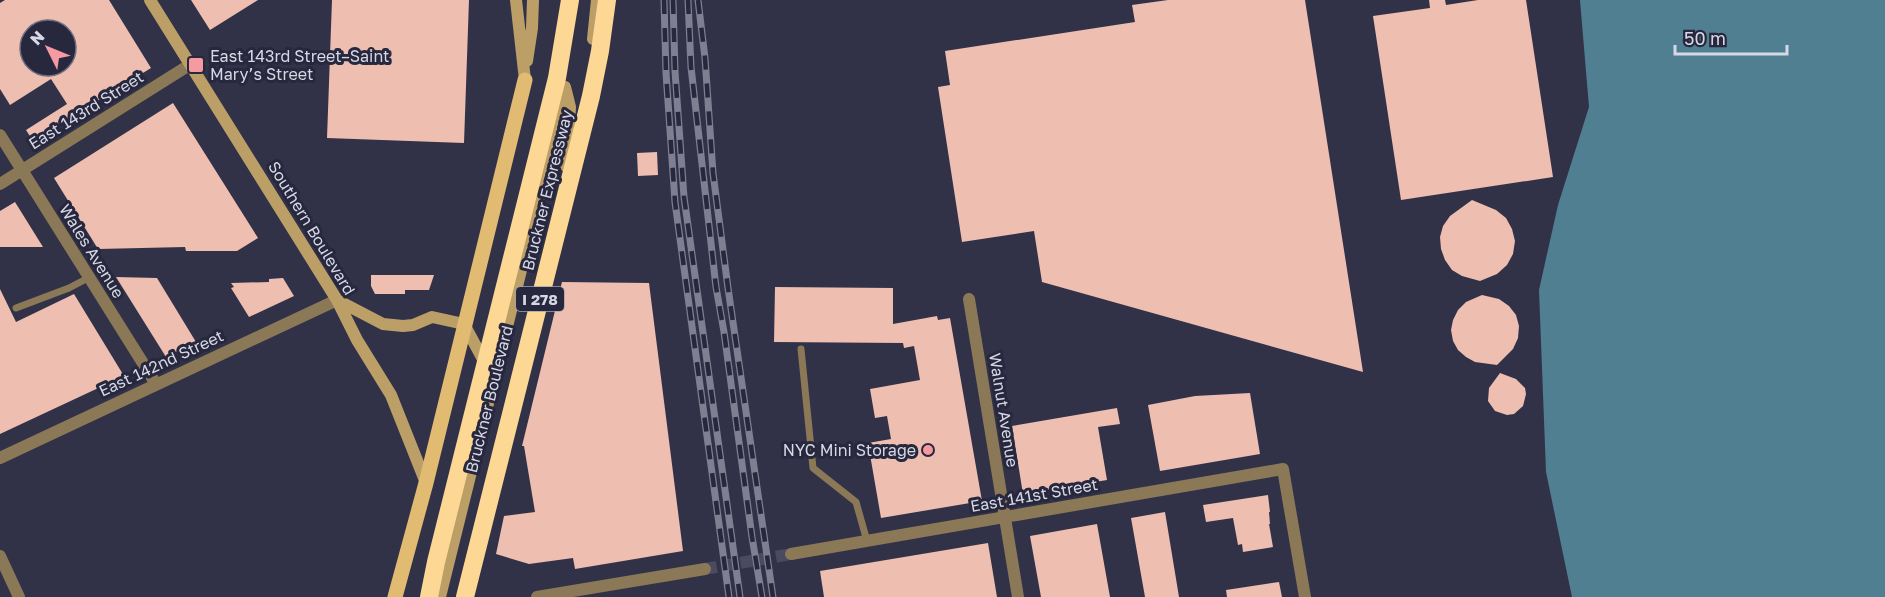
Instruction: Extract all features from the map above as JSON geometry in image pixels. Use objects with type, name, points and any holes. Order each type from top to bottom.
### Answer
[{"type":"highway","name":"Bruckner Expressway","points":[[429,597],[557,78],[570,0]]},
{"type":"highway","name":"Bruckner Expressway","points":[[464,597],[591,96],[607,0]]},
{"type":"main road","name":"Southern Boulevard","points":[[150,0],[337,300],[357,340],[391,395],[426,483]]},
{"type":"main road","points":[[516,0],[525,80]]},
{"type":"main road","points":[[395,597],[426,483],[525,80],[533,0]]},
{"type":"main road","name":"Bruckner Boulevard","points":[[440,597],[554,138],[561,94],[562,0]]},
{"type":"main road","name":"Bruckner Boulevard","points":[[464,597],[467,555],[566,166],[588,70],[597,0]]},
{"type":"main road","points":[[562,75],[570,107],[566,166]]},
{"type":"main road","points":[[337,300],[383,324],[403,327],[432,317],[464,324],[494,381]]},
{"type":"street","name":"East 143rd Street","points":[[0,184],[191,64]]},
{"type":"street","name":"Wales Avenue","points":[[0,135],[156,384]]},
{"type":"street","name":"Walnut Avenue","points":[[969,299],[1018,597]]},
{"type":"street","name":"East 142nd Street","points":[[0,458],[337,300]]},
{"type":"street","name":"East 141st Street","points":[[791,554],[1283,469],[1305,597]]},
{"type":"street","points":[[0,556],[18,597]]},
{"type":"street","points":[[537,597],[705,569]]},
{"type":"lane","points":[[16,308],[69,288],[90,277]]},
{"type":"lane","points":[[801,349],[813,468],[856,502],[867,541]]},
{"type":"water","points":[[1580,0],[1885,0],[1885,597],[1572,597],[1546,472],[1539,290],[1558,205],[1589,107]]},
{"type":"building","points":[[5,0],[109,0],[151,68],[33,141],[26,130],[67,104],[51,79],[10,105],[0,89],[0,3]]},
{"type":"building","points":[[191,0],[258,0],[210,30]]},
{"type":"building","points":[[332,0],[469,0],[464,143],[327,138]]},
{"type":"building","points":[[1168,0],[1305,0],[1363,372],[1042,282],[1034,231],[962,242],[938,87],[950,85],[945,51],[1135,22],[1132,5]]},
{"type":"building","points":[[1429,0],[1445,0],[1446,5],[1478,0],[1526,0],[1553,177],[1401,200],[1373,16],[1430,8]]},
{"type":"building","points":[[173,103],[258,238],[237,251],[186,251],[185,247],[98,249],[54,178]]},
{"type":"building","points":[[657,152],[658,175],[638,176],[637,153]]},
{"type":"building","points":[[1472,200],[1496,210],[1506,218],[1515,241],[1513,254],[1507,265],[1497,274],[1480,281],[1462,276],[1452,270],[1441,249],[1440,237],[1443,226],[1450,216]]},
{"type":"building","points":[[15,202],[43,247],[0,247],[0,211]]},
{"type":"building","points":[[371,275],[434,275],[429,290],[405,290],[405,294],[375,294],[371,286]]},
{"type":"building","points":[[116,277],[157,278],[196,342],[166,357]]},
{"type":"building","points":[[283,278],[294,296],[249,317],[231,288],[234,287],[231,283],[269,282],[269,279]]},
{"type":"building","points":[[562,282],[649,283],[683,551],[575,569],[573,558],[529,564],[496,554],[504,516],[535,512],[524,446],[522,446]]},
{"type":"building","points":[[775,287],[893,288],[893,324],[937,316],[938,320],[950,318],[982,501],[881,518],[868,443],[891,439],[887,416],[875,418],[870,389],[920,380],[914,346],[904,348],[903,343],[774,342]]},
{"type":"building","points":[[0,289],[16,322],[74,294],[124,376],[0,434]]},
{"type":"building","points":[[1482,295],[1499,299],[1509,306],[1516,315],[1519,326],[1518,338],[1513,349],[1497,365],[1475,362],[1458,350],[1453,341],[1451,330],[1458,310],[1466,302]]},
{"type":"building","points":[[1500,373],[1516,379],[1525,388],[1523,406],[1514,414],[1507,415],[1495,411],[1488,401],[1489,388]]},
{"type":"building","points":[[1250,393],[1260,454],[1160,471],[1148,405],[1195,396]]},
{"type":"building","points":[[1117,408],[1120,424],[1098,427],[1107,480],[1023,494],[1012,426]]},
{"type":"building","points":[[1268,495],[1273,547],[1243,552],[1242,544],[1238,545],[1233,518],[1206,522],[1203,505]]},
{"type":"building","points":[[1165,512],[1179,597],[1145,597],[1131,518]]},
{"type":"building","points":[[1097,524],[1110,597],[1041,597],[1030,536]]},
{"type":"building","points":[[988,543],[997,597],[824,597],[820,571]]},
{"type":"building","points":[[1279,582],[1282,597],[1227,597],[1226,590]]},
{"type":"tunnel","points":[[705,569],[791,554]]},
{"type":"railway","points":[[664,0],[666,73],[675,202],[729,597]]},
{"type":"railway","points":[[673,0],[675,71],[684,197],[740,597]]},
{"type":"railway","points":[[688,0],[691,67],[716,287],[762,597]]},
{"type":"railway","points":[[698,0],[705,58],[713,173],[773,597]]},
{"type":"place","name":"East 143rd Street–Saint Mary’s Street","points":[[196,65]]},
{"type":"place","name":"NYC Mini Storage","points":[[928,450]]}]
